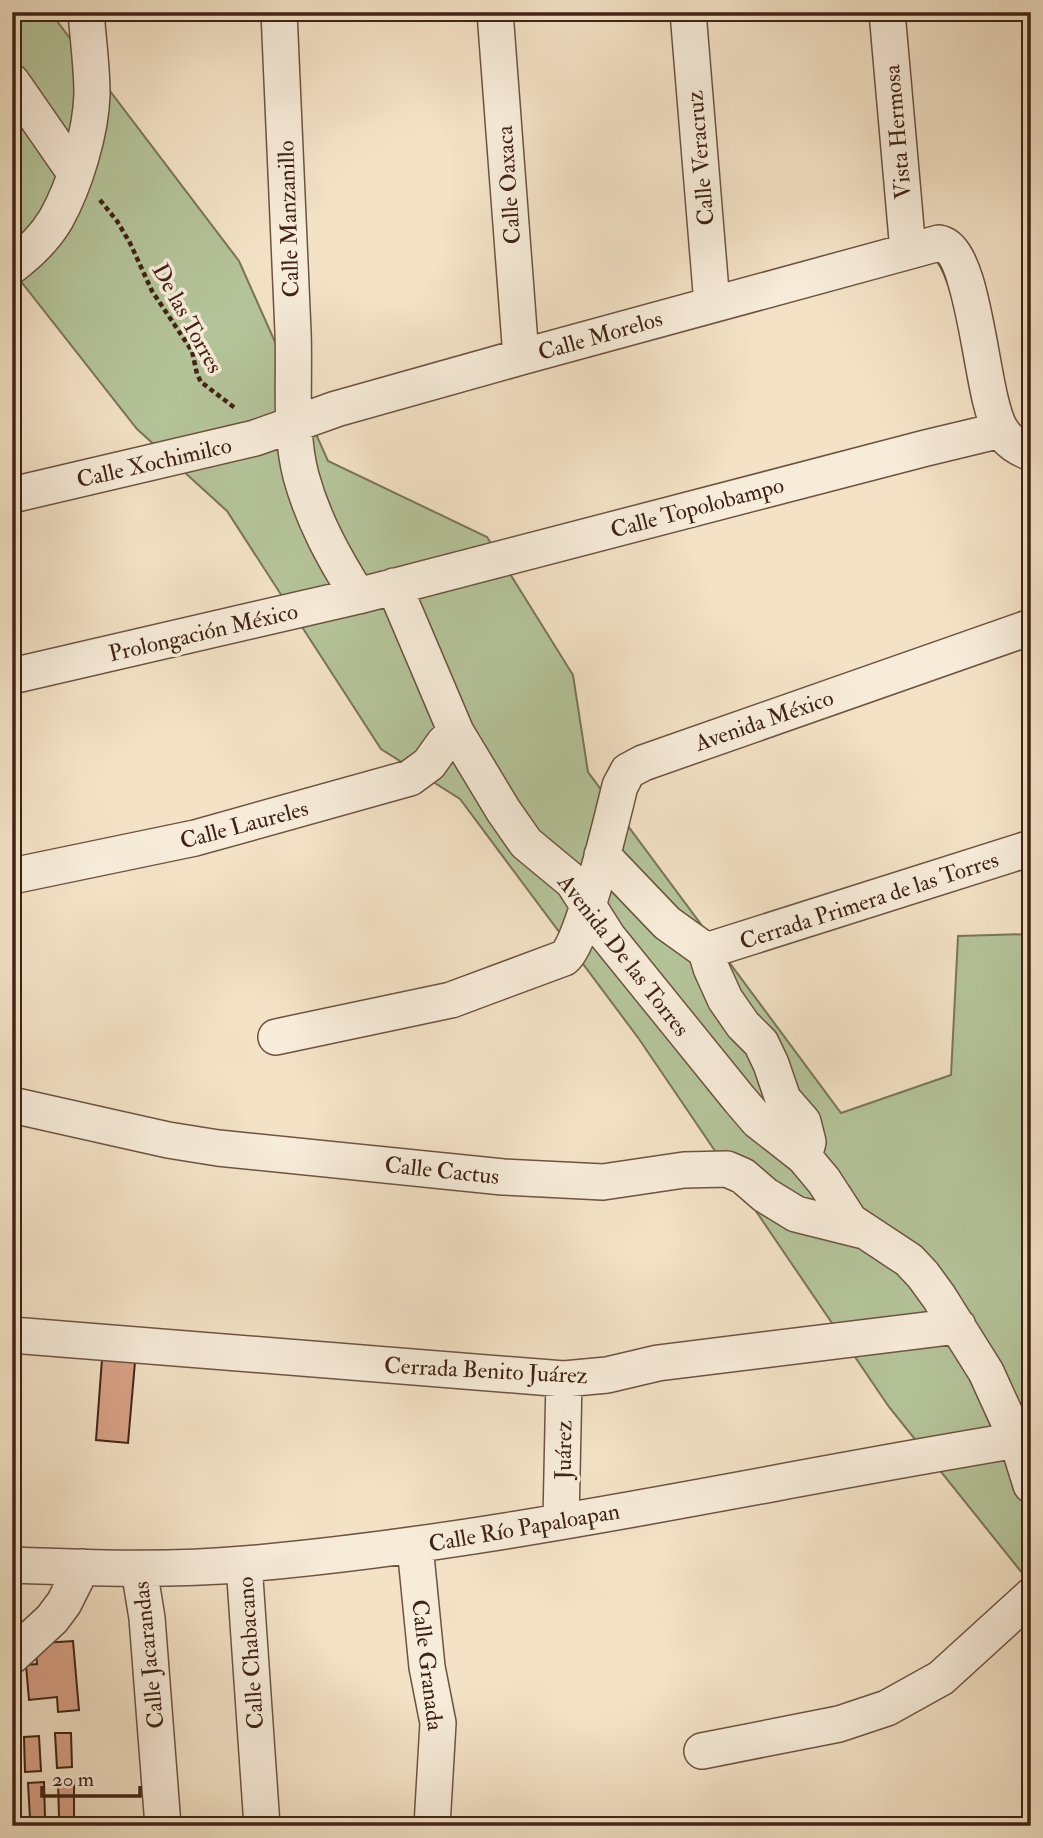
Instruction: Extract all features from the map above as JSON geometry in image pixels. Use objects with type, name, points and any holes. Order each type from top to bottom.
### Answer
[{"type":"street","points":[[12,266],[32,251],[56,219],[75,173],[90,123],[92,93],[86,12]]},
{"type":"street","name":"Calle Manzanillo","points":[[279,12],[295,425]]},
{"type":"street","name":"Calle Oaxaca","points":[[495,12],[521,357]]},
{"type":"street","name":"Calle Veracruz","points":[[688,12],[712,304]]},
{"type":"street","name":"Vista Hermosa","points":[[887,12],[908,251]]},
{"type":"street","points":[[12,82],[75,173]]},
{"type":"street","points":[[908,251],[933,244],[946,244],[956,256],[964,275],[988,387],[1001,430],[1016,446],[1031,453]]},
{"type":"street","name":"Calle Morelos","points":[[295,425],[336,410],[521,357],[908,251]]},
{"type":"street","points":[[295,425],[301,474],[311,505],[328,547],[358,596]]},
{"type":"street","name":"Calle Xochimilco","points":[[12,495],[254,438],[295,425]]},
{"type":"street","name":"Calle Topolobampo","points":[[394,586],[1001,430]]},
{"type":"street","name":"Prolongación México","points":[[12,676],[394,586]]},
{"type":"street","name":"Avenida De las Torres","points":[[394,586],[456,732],[526,843],[573,882],[608,937],[758,1121],[804,1157],[824,1181],[842,1212],[860,1230],[909,1260],[939,1297],[986,1372],[1026,1444],[1031,1485]]},
{"type":"street","name":"Avenida México","points":[[276,1037],[451,1000],[570,955],[602,855],[620,786],[624,776],[635,767],[1031,626]]},
{"type":"street","name":"Calle Laureles","points":[[12,876],[195,838],[410,778],[429,764],[456,732]]},
{"type":"street","name":"Cerrada Primera de las Torres","points":[[706,951],[1031,848]]},
{"type":"street","name":"Avenida De las Torres","points":[[602,855],[650,908],[706,951]]},
{"type":"street","points":[[706,951],[725,999],[743,1025],[761,1043],[783,1099],[803,1122],[808,1142],[804,1157]]},
{"type":"street","name":"Calle Cactus","points":[[12,1105],[169,1140],[218,1148],[503,1177],[603,1182],[684,1170],[727,1169],[743,1176],[765,1195],[796,1214],[860,1230]]},
{"type":"street","name":"Cerrada Benito Juárez","points":[[12,1335],[565,1379],[607,1375],[658,1363],[958,1325]]},
{"type":"street","name":"Juárez","points":[[561,1520],[565,1379]]},
{"type":"street","name":"Calle Río Papaloapan","points":[[12,1565],[139,1569],[244,1564],[415,1546],[1026,1444]]},
{"type":"street","name":"Calle Granada","points":[[415,1546],[427,1667],[438,1723],[432,1826]]},
{"type":"street","name":"Calle Chabacano","points":[[244,1564],[262,1826]]},
{"type":"street","points":[[12,1656],[52,1619],[64,1603],[82,1567]]},
{"type":"street","name":"Calle Jacarandas","points":[[139,1569],[147,1618],[163,1826]]},
{"type":"street","points":[[702,1751],[839,1724],[887,1708],[941,1678],[1031,1596]]},
{"type":"path","name":"De las Torres","points":[[75,173],[104,204],[130,243],[152,291],[192,351],[201,382],[237,409],[246,420],[254,438]]},
{"type":"green space","points":[[12,12],[50,12],[239,261],[328,461],[487,537],[573,675],[588,772],[841,1113],[951,1075],[958,936],[1031,934],[1031,1584],[889,1407],[639,1039],[460,799],[381,749],[227,511],[137,429],[12,270]]},
{"type":"building","points":[[102,1359],[135,1362],[128,1443],[96,1440]]},
{"type":"building","points":[[73,1641],[79,1710],[58,1712],[57,1697],[29,1700],[26,1665],[37,1664],[36,1652],[43,1643]]},
{"type":"building","points":[[55,1733],[71,1733],[72,1767],[57,1768]]},
{"type":"building","points":[[39,1736],[41,1771],[25,1772],[24,1737]]},
{"type":"building","points":[[58,1781],[74,1781],[74,1817],[59,1817]]},
{"type":"building","points":[[44,1782],[45,1817],[30,1818],[28,1783]]}]
